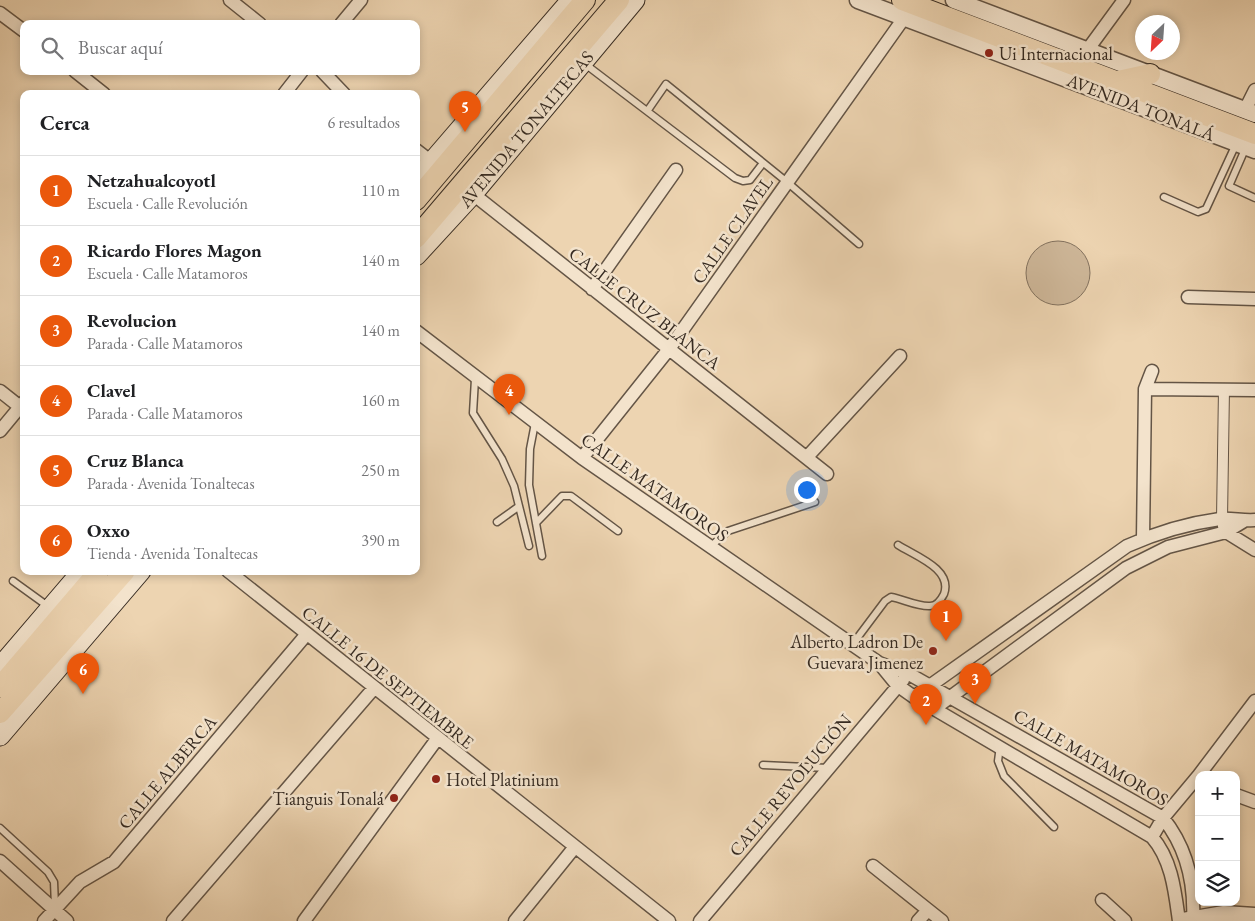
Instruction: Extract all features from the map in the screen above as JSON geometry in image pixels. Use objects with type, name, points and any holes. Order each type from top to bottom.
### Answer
[{"type":"main road","points":[[420,194],[437,166],[571,0]]},
{"type":"main road","points":[[420,177],[437,166],[585,0]]},
{"type":"main road","name":"AVENIDA TONALTECAS","points":[[420,251],[619,0]]},
{"type":"main road","name":"AVENIDA TONALTECAS","points":[[420,234],[467,190],[583,62],[635,0]]},
{"type":"main road","name":"AVENIDA TONALÁ","points":[[903,9],[1078,65],[1118,90],[1147,83],[1248,143]]},
{"type":"main road","points":[[0,667],[78,575]]},
{"type":"main road","points":[[0,687],[96,575]]},
{"type":"main road","points":[[0,713],[121,575]]},
{"type":"main road","points":[[0,736],[138,575]]},
{"type":"street","points":[[230,0],[255,20]]},
{"type":"street","points":[[344,20],[361,0]]},
{"type":"street","name":"AVENIDA TONALÁ","points":[[858,0],[903,9]]},
{"type":"street","name":"AVENIDA TONALÁ","points":[[954,0],[1078,65],[1250,112]]},
{"type":"street","points":[[1078,65],[1124,0]]},
{"type":"street","name":"CALLE CLAVEL","points":[[582,458],[669,349],[787,182],[903,9]]},
{"type":"street","points":[[0,13],[20,28]]},
{"type":"street","points":[[80,75],[99,90]]},
{"type":"street","points":[[287,90],[299,75]]},
{"type":"street","points":[[326,75],[340,90]]},
{"type":"street","name":"AVENIDA TONALÁ","points":[[1118,90],[1248,143]]},
{"type":"street","points":[[1250,112],[1255,90]]},
{"type":"street","points":[[420,153],[437,166]]},
{"type":"street","points":[[592,289],[676,170]]},
{"type":"street","name":"CALLE CRUZ BLANCA","points":[[467,190],[828,474]]},
{"type":"street","points":[[1188,297],[1255,299]]},
{"type":"street","name":"CALLE MATAMOROS","points":[[420,334],[475,379],[582,458],[879,663],[909,674],[930,685],[1163,818],[1175,833],[1187,862],[1193,900],[1187,921]]},
{"type":"street","points":[[807,457],[900,356]]},
{"type":"street","points":[[1143,539],[1145,388],[1152,371]]},
{"type":"street","points":[[1145,388],[1255,390]]},
{"type":"street","points":[[1224,389],[1222,519],[1226,532],[1255,550]]},
{"type":"street","points":[[0,391],[20,405]]},
{"type":"street","points":[[0,431],[20,408]]},
{"type":"street","points":[[914,697],[1127,546],[1143,539],[1222,519],[1250,520]]},
{"type":"street","points":[[934,708],[1134,563],[1168,548],[1226,532],[1250,520]]},
{"type":"street","name":"CALLE 16 DE SEPTIEMBRE","points":[[233,575],[574,848],[669,921]]},
{"type":"street","name":"CALLE ALBERCA","points":[[44,921],[80,882],[114,862],[306,635]]},
{"type":"street","name":"CALLE MATAMOROS","points":[[879,663],[897,685],[914,697],[1152,837],[1162,848],[1187,921]]},
{"type":"street","name":"CALLE REVOLUCIÓN","points":[[700,921],[897,685],[909,674]]},
{"type":"street","points":[[173,921],[374,688]]},
{"type":"street","points":[[1202,771],[1255,701]]},
{"type":"street","points":[[304,921],[437,739]]},
{"type":"street","points":[[1152,837],[1163,818],[1195,781]]},
{"type":"street","points":[[1240,796],[1255,802]]},
{"type":"street","points":[[515,921],[574,848]]},
{"type":"street","points":[[0,861],[67,921]]},
{"type":"street","points":[[872,866],[942,921]]},
{"type":"street","points":[[1102,900],[1125,921]]},
{"type":"street","points":[[918,921],[928,910]]},
{"type":"street","points":[[1187,921],[1224,914],[1255,916]]},
{"type":"lane","points":[[583,62],[735,178],[743,181],[750,180],[763,163]]},
{"type":"lane","points":[[648,110],[666,84],[787,182],[859,244]]},
{"type":"lane","points":[[1164,197],[1198,212],[1206,210],[1248,143]]},
{"type":"lane","points":[[1248,143],[1229,186],[1255,198]]},
{"type":"lane","points":[[475,379],[473,413],[502,460],[514,486],[529,546]]},
{"type":"lane","points":[[536,423],[529,465],[529,485],[542,556]]},
{"type":"lane","points":[[536,523],[558,499],[562,496],[570,496],[618,531]]},
{"type":"lane","points":[[710,546],[735,528],[815,502]]},
{"type":"lane","points":[[497,522],[518,507]]},
{"type":"lane","points":[[852,645],[885,601],[891,597],[929,606],[938,603],[943,595],[946,584],[942,573],[898,544]]},
{"type":"lane","points":[[13,581],[50,607]]},
{"type":"lane","points":[[1000,746],[998,761],[1004,776],[1054,828]]},
{"type":"lane","points":[[763,765],[828,768]]},
{"type":"lane","points":[[0,828],[48,872],[54,882],[55,910]]},
{"type":"shaded area","points":[[1058,241],[1070,243],[1081,250],[1088,261],[1090,273],[1088,285],[1081,296],[1070,303],[1058,305],[1046,303],[1035,296],[1028,285],[1026,273],[1028,261],[1035,250],[1046,243]]},
{"type":"place","name":"Ui Internacional","points":[[989,53]]},
{"type":"place","name":"Cruz Blanca","points":[[465,132]]},
{"type":"place","name":"Clavel","points":[[509,415]]},
{"type":"place","name":"Netzahualcoyotl","points":[[946,641]]},
{"type":"place","name":"Alberto Ladron De Guevara Jimenez","points":[[933,651]]},
{"type":"place","name":"Oxxo","points":[[83,694]]},
{"type":"place","name":"Revolucion","points":[[975,704]]},
{"type":"place","name":"Ricardo Flores Magon","points":[[926,725]]},
{"type":"place","name":"Hotel Platinium","points":[[436,779]]},
{"type":"place","name":"Tianguis Tonalá","points":[[394,798]]}]
